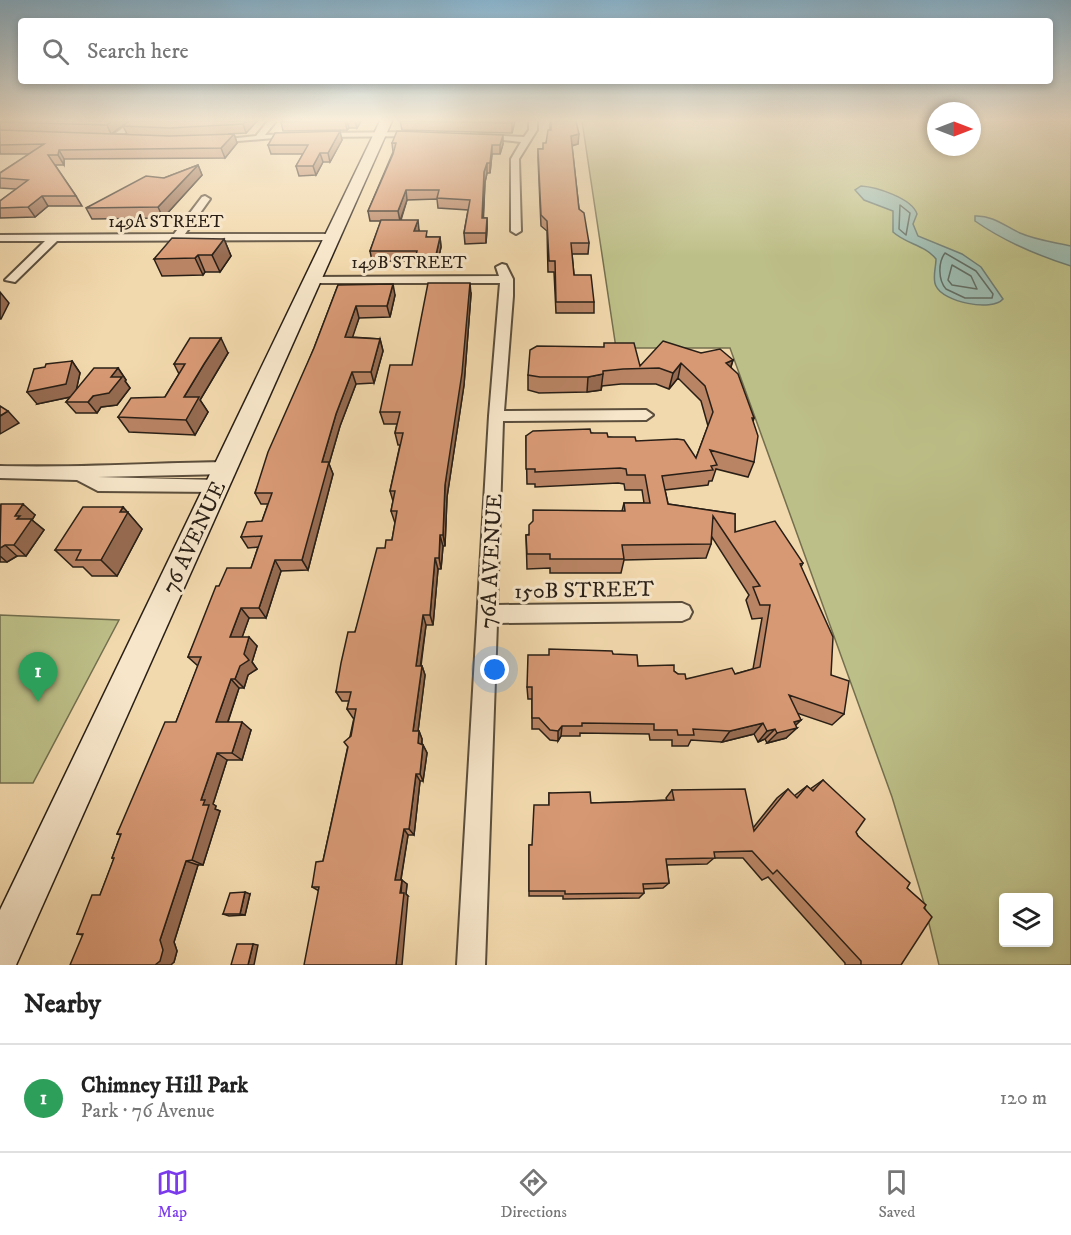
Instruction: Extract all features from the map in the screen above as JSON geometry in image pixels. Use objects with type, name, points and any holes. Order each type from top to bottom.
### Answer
[{"type":"street","name":"76 AVENUE","points":[[0,954],[365,166]]},
{"type":"street","points":[[515,166],[516,231]]},
{"type":"street","points":[[177,238],[205,199]]},
{"type":"street","name":"149A STREET","points":[[0,238],[332,237]]},
{"type":"street","points":[[11,280],[54,238]]},
{"type":"street","name":"149B STREET","points":[[312,280],[505,273]]},
{"type":"street","name":"76A AVENUE","points":[[471,965],[484,724],[496,416],[505,273]]},
{"type":"street","points":[[496,416],[646,415]]},
{"type":"street","points":[[0,472],[80,474],[98,485],[221,477]]},
{"type":"street","name":"150B STREET","points":[[487,614],[682,612]]},
{"type":"green space","points":[[589,166],[1071,166],[1071,965],[939,965],[924,903],[892,797],[730,348],[616,348]]},
{"type":"green space","points":[[0,615],[119,620],[33,783],[0,783]]},
{"type":"water","points":[[861,186],[884,191],[908,203],[917,214],[913,224],[918,236],[962,254],[981,267],[1003,299],[989,305],[979,305],[957,301],[940,292],[934,280],[936,259],[932,254],[893,232],[893,211],[864,200],[855,190]]},
{"type":"water","points":[[975,216],[993,219],[1032,237],[1071,246],[1071,266],[1009,242],[975,221]]},
{"type":"building","points":[[11,166],[56,166],[76,196],[42,196],[28,207],[0,208],[0,201],[28,180],[0,178],[0,173]]},
{"type":"building","points":[[197,166],[158,207],[86,208],[146,176],[164,178]]},
{"type":"building","points":[[388,166],[486,166],[482,218],[487,218],[486,233],[464,233],[470,200],[437,198],[439,190],[406,190],[398,211],[368,211]]},
{"type":"building","points":[[539,166],[574,166],[579,209],[584,213],[589,243],[571,243],[574,275],[591,275],[594,302],[556,302],[555,261],[549,261],[547,221],[541,215]]},
{"type":"building","points":[[381,220],[418,220],[414,231],[427,231],[426,237],[440,237],[436,255],[416,255],[417,251],[370,251]]},
{"type":"building","points":[[172,238],[224,239],[212,255],[198,255],[195,258],[154,259]]},
{"type":"building","points":[[428,283],[470,283],[462,373],[445,485],[443,535],[440,535],[439,558],[435,558],[430,615],[423,615],[416,666],[422,666],[413,731],[419,731],[418,743],[423,745],[420,774],[416,774],[409,829],[404,829],[395,880],[402,880],[400,893],[404,893],[396,965],[304,965],[319,887],[312,887],[316,862],[323,861],[348,747],[344,742],[351,736],[356,709],[347,709],[351,692],[336,692],[341,663],[348,632],[355,632],[377,548],[385,548],[386,540],[392,540],[397,511],[391,511],[395,491],[390,491],[403,433],[395,433],[400,412],[380,412],[390,365],[412,365]]},
{"type":"building","points":[[393,284],[387,306],[356,306],[345,337],[380,339],[371,372],[352,372],[336,414],[322,462],[329,462],[302,560],[275,560],[259,608],[241,608],[230,637],[249,637],[244,654],[249,660],[240,666],[235,679],[231,679],[216,722],[242,722],[232,753],[217,753],[201,800],[205,800],[203,805],[209,805],[192,860],[186,861],[160,940],[163,950],[160,961],[155,965],[70,965],[83,934],[77,934],[92,895],[100,895],[121,834],[117,834],[165,722],[176,722],[201,657],[188,657],[216,586],[219,586],[227,568],[251,568],[262,536],[241,537],[247,522],[262,521],[272,493],[255,493],[268,452],[314,348],[338,285]]},
{"type":"building","points":[[190,338],[221,338],[184,397],[199,397],[186,420],[118,417],[131,398],[165,397],[185,364],[174,364]]},
{"type":"building","points":[[663,341],[701,353],[720,349],[733,360],[726,363],[738,374],[758,436],[754,462],[710,450],[717,465],[711,466],[713,470],[662,476],[668,504],[735,514],[735,532],[775,521],[803,563],[800,564],[833,637],[831,675],[849,681],[844,714],[789,695],[801,720],[794,722],[797,728],[777,733],[775,729],[767,731],[763,723],[730,731],[693,729],[694,735],[678,735],[677,730],[654,730],[654,724],[582,723],[582,726],[562,726],[558,731],[550,730],[539,718],[532,718],[532,687],[527,687],[528,655],[549,655],[549,649],[612,651],[613,654],[637,655],[638,666],[674,665],[674,671],[678,674],[685,674],[686,679],[732,668],[735,674],[760,667],[770,605],[760,605],[753,587],[760,586],[713,516],[711,544],[622,545],[624,559],[550,559],[550,554],[527,554],[526,535],[529,535],[529,525],[533,521],[533,510],[625,511],[624,503],[650,503],[645,475],[627,475],[626,469],[535,472],[535,469],[526,469],[526,436],[533,431],[590,429],[591,433],[607,433],[608,437],[635,437],[636,441],[677,439],[684,440],[696,458],[713,412],[705,386],[681,363],[673,373],[659,368],[623,369],[603,371],[603,374],[588,377],[540,377],[528,375],[530,350],[537,346],[604,347],[604,343],[634,343],[640,366]]},
{"type":"building","points":[[72,361],[66,384],[27,392],[34,369],[45,367],[46,364]]},
{"type":"building","points":[[94,368],[118,368],[111,377],[122,377],[109,393],[93,396],[88,402],[66,402]]},
{"type":"building","points":[[0,406],[8,411],[0,416]]},
{"type":"building","points":[[1,504],[23,504],[15,516],[20,516],[17,519],[32,519],[14,545],[5,545],[0,548]]},
{"type":"building","points":[[83,507],[123,507],[120,512],[128,512],[101,560],[76,560],[81,550],[55,550]]},
{"type":"building","points":[[823,780],[865,819],[856,832],[858,836],[910,883],[907,888],[926,905],[924,908],[932,917],[901,965],[861,965],[861,961],[777,870],[773,874],[752,851],[714,852],[715,858],[666,859],[669,883],[643,884],[644,893],[565,894],[565,891],[529,891],[529,845],[532,845],[534,805],[549,805],[549,793],[590,792],[591,803],[674,800],[672,790],[745,789],[754,831],[788,789],[797,798],[807,786],[813,791]]},
{"type":"building","points":[[245,892],[240,914],[223,914],[230,893]]},
{"type":"building","points":[[237,944],[253,944],[248,965],[231,965]]},
{"type":"place","name":"Chimney Hill Park","points":[[38,702]]}]
